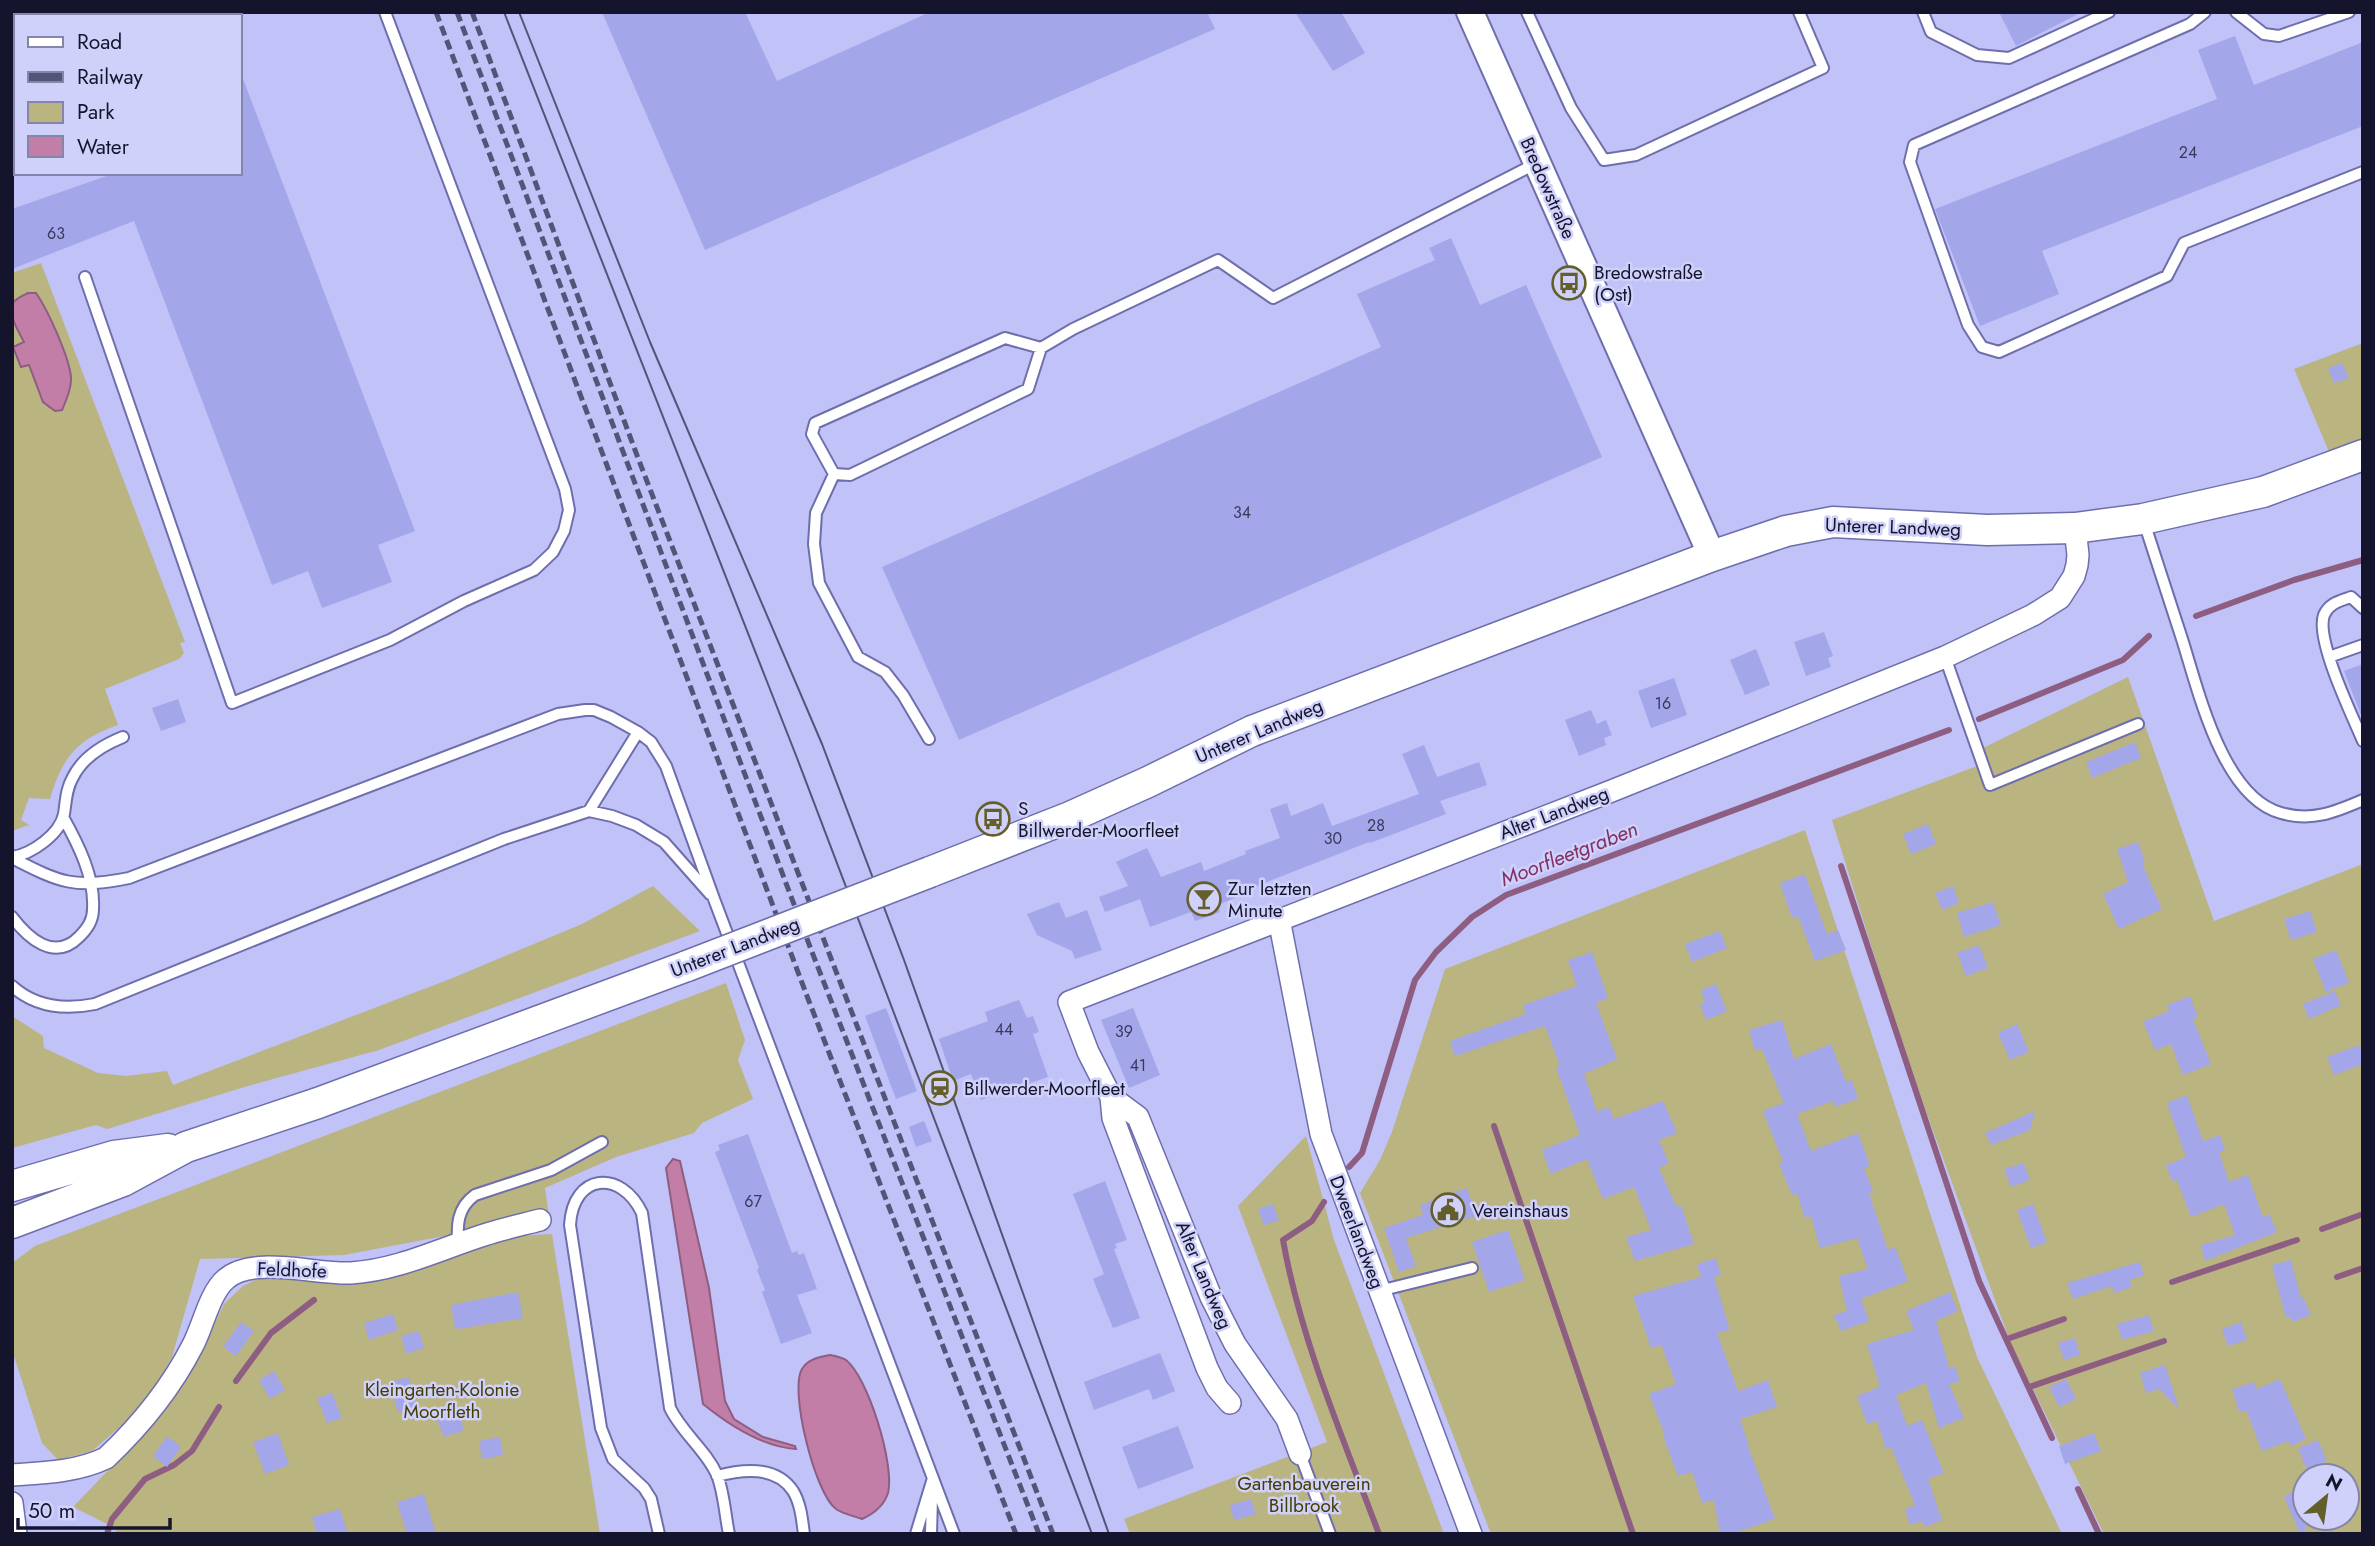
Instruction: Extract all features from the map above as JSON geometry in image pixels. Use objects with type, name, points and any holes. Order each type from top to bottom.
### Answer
[{"type":"main road","name":"Unterer Landweg","points":[[12,1223],[122,1181],[186,1147],[318,1103],[687,966],[1070,817],[1252,731],[1712,556],[1786,531],[1833,522],[1987,530],[2075,528],[2143,519],[2263,492],[2363,454]]},
{"type":"main road","name":"Unterer Landweg","points":[[12,1186],[114,1156],[186,1147]]},
{"type":"street","name":"Bredowstraße","points":[[1470,12],[1712,556]]},
{"type":"street","name":"Alter Landweg","points":[[1230,1403],[1217,1388],[1207,1368],[1113,1118],[1111,1097],[1088,1052],[1069,1002],[1601,795],[1945,657],[2033,615],[2060,598],[2074,576],[2077,565],[2075,528]]},
{"type":"street","name":"Dweerlandweg","points":[[1279,919],[1321,1135],[1471,1534]]},
{"type":"street","name":"Alter Landweg","points":[[1111,1097],[1138,1117],[1211,1297],[1235,1344],[1287,1419],[1300,1454]]},
{"type":"street","name":"Feldhofe","points":[[12,1475],[60,1471],[106,1458],[153,1409],[167,1390],[193,1345],[218,1287],[233,1273],[259,1267],[350,1273],[411,1261],[483,1235],[540,1220]]},
{"type":"street","points":[[12,1503],[16,1534]]},
{"type":"lane","points":[[85,277],[232,703],[390,640],[464,601],[534,570],[552,552],[564,531],[569,510],[565,489],[385,12]]},
{"type":"lane","points":[[1527,12],[1571,108],[1604,160],[1636,155],[1823,68],[1799,12]]},
{"type":"lane","points":[[1923,12],[1931,32],[1977,55],[2009,58],[2109,12]]},
{"type":"lane","points":[[2205,12],[2190,24],[1914,145],[1910,162],[1969,326],[1982,346],[1999,352],[2167,276],[2184,243],[2363,172]]},
{"type":"lane","points":[[2236,12],[2264,34],[2279,36],[2349,12]]},
{"type":"lane","points":[[834,474],[850,475],[1028,389],[1041,348],[1073,329],[1218,260],[1273,298],[1537,163]]},
{"type":"lane","points":[[834,474],[812,434],[815,423],[1005,338],[1041,348]]},
{"type":"lane","points":[[834,474],[816,513],[814,544],[818,583],[858,657],[884,672],[903,695],[929,739]]},
{"type":"lane","points":[[2143,519],[2204,707],[2218,746],[2232,771],[2263,805],[2280,813],[2306,817],[2328,815],[2363,800]]},
{"type":"lane","points":[[2363,608],[2351,597],[2332,603],[2324,614],[2322,626],[2329,657],[2363,741]]},
{"type":"lane","points":[[2329,657],[2363,645]]},
{"type":"lane","points":[[1945,657],[1990,785],[2138,724]]},
{"type":"lane","points":[[12,858],[58,880],[75,884],[91,884],[142,875],[558,714],[573,710],[594,710],[638,732],[651,742],[666,766],[954,1534]]},
{"type":"lane","points":[[589,811],[638,732]]},
{"type":"lane","points":[[12,858],[23,856],[41,845],[63,817],[67,789],[76,771],[98,750],[123,737]]},
{"type":"lane","points":[[12,986],[36,1002],[54,1006],[79,1007],[95,1004],[492,844],[589,811],[636,825],[663,842],[714,899]]},
{"type":"lane","points":[[12,917],[30,939],[42,946],[54,948],[65,947],[81,935],[92,919],[91,884],[74,837],[63,817]]},
{"type":"lane","points":[[458,1245],[458,1217],[467,1201],[475,1195],[551,1170],[601,1142]]},
{"type":"lane","points":[[659,1534],[651,1499],[644,1488],[612,1459],[601,1429],[570,1225],[573,1206],[589,1185],[609,1182],[620,1187],[631,1194],[642,1213],[670,1408],[676,1421],[718,1476],[729,1534]]},
{"type":"lane","points":[[1379,1291],[1472,1268]]},
{"type":"lane","points":[[1300,1454],[1330,1534]]},
{"type":"lane","points":[[718,1476],[737,1471],[761,1471],[780,1480],[794,1492],[804,1534]]},
{"type":"lane","points":[[916,1534],[933,1478]]},
{"type":"lane","points":[[931,1534],[933,1478]]},
{"type":"green space","points":[[41,263],[185,642],[180,643],[184,653],[179,659],[105,689],[118,725],[92,737],[73,752],[60,772],[50,799],[29,798],[21,820],[29,825],[12,831],[12,273]]},
{"type":"green space","points":[[2363,343],[2363,441],[2330,454],[2294,369]]},
{"type":"green space","points":[[2128,677],[2214,921],[2363,864],[2363,1534],[2104,1534],[2011,1344],[1905,1054],[1832,820],[1988,762],[1983,748]]},
{"type":"green space","points":[[1805,830],[1977,1357],[2062,1534],[1491,1534],[1360,1193],[1380,1160],[1392,1132],[1445,969]]},
{"type":"green space","points":[[653,886],[700,931],[379,1050],[107,1129],[96,1125],[12,1148],[12,1016],[43,1036],[44,1048],[98,1073],[126,1076],[167,1071],[173,1085],[450,979],[582,924]]},
{"type":"green space","points":[[726,983],[745,1040],[738,1060],[753,1099],[702,1123],[694,1133],[616,1157],[545,1188],[549,1216],[344,1255],[200,1259],[172,1357],[145,1405],[92,1451],[58,1460],[42,1443],[12,1350],[12,1263],[35,1246]]},
{"type":"green space","name":"Gartenbauverein Billbrook","points":[[1306,1136],[1334,1240],[1444,1534],[1130,1534],[1124,1519],[1327,1442],[1238,1206]]},
{"type":"green space","name":"Kleingarten-Kolonie Moorfleth","points":[[552,1234],[600,1534],[115,1534],[117,1529],[73,1507],[165,1411],[193,1367],[224,1304],[243,1286],[261,1277],[368,1281],[515,1236]]},
{"type":"water","points":[[28,293],[36,293],[41,301],[69,368],[71,381],[62,410],[55,411],[43,402],[29,365],[21,367],[13,347],[24,342],[14,323],[11,312],[13,303]]},
{"type":"water","points":[[673,1159],[680,1161],[709,1288],[725,1401],[734,1419],[763,1437],[795,1446],[796,1449],[771,1444],[747,1434],[703,1404],[666,1168]]},
{"type":"water","points":[[830,1355],[846,1360],[854,1369],[871,1402],[884,1443],[888,1493],[878,1509],[862,1519],[839,1511],[828,1500],[806,1441],[799,1398],[802,1369],[811,1361]]},
{"type":"building","points":[[602,12],[745,12],[777,81],[930,12],[1207,12],[1215,29],[705,250]]},
{"type":"building","points":[[1295,12],[1341,12],[1365,53],[1333,71]]},
{"type":"building","points":[[1999,12],[2082,12],[2016,46]]},
{"type":"building","points":[[2235,36],[2254,85],[2363,42],[2363,126],[2042,251],[2059,294],[1980,326],[1935,209],[2217,99],[2198,50]]},
{"type":"building","points":[[242,76],[415,531],[378,545],[392,582],[322,608],[308,571],[272,585],[134,221],[12,269],[12,209],[109,175],[242,175]]},
{"type":"building","points":[[1451,238],[1480,305],[1526,285],[1602,457],[959,740],[882,567],[1381,347],[1357,294],[1435,260],[1429,248]]},
{"type":"building","points":[[2342,363],[2349,378],[2334,383],[2328,368]]},
{"type":"building","points":[[1824,632],[1833,656],[1828,658],[1831,667],[1806,676],[1794,642]]},
{"type":"building","points":[[1756,649],[1770,685],[1745,695],[1730,660]]},
{"type":"building","points":[[2363,664],[2363,715],[2361,715],[2344,671]]},
{"type":"building","points":[[1674,678],[1687,715],[1651,728],[1638,691]]},
{"type":"building","points":[[178,699],[186,722],[161,731],[152,708]]},
{"type":"building","points":[[1591,710],[1597,724],[1606,720],[1612,735],[1604,738],[1606,745],[1579,756],[1565,720]]},
{"type":"building","points":[[2135,742],[2141,758],[2092,778],[2086,762]]},
{"type":"building","points":[[1424,745],[1437,777],[1479,762],[1487,785],[1440,801],[1446,814],[1234,895],[1235,898],[1217,905],[1220,912],[1195,921],[1191,912],[1150,927],[1140,899],[1105,912],[1099,897],[1128,886],[1116,862],[1147,848],[1161,877],[1201,862],[1204,871],[1280,838],[1270,809],[1287,803],[1291,816],[1323,803],[1332,826],[1419,794],[1402,754]]},
{"type":"building","points":[[1928,824],[1936,844],[1911,854],[1903,834]]},
{"type":"building","points":[[2138,842],[2145,862],[2142,863],[2162,909],[2119,929],[2103,894],[2128,882],[2117,849]]},
{"type":"building","points":[[1805,874],[1827,934],[1838,930],[1846,950],[1815,961],[1798,916],[1792,918],[1780,883]]},
{"type":"building","points":[[1953,886],[1959,903],[1942,910],[1935,893]]},
{"type":"building","points":[[1059,902],[1066,918],[1087,910],[1102,950],[1075,959],[1072,951],[1037,935],[1027,914]]},
{"type":"building","points":[[1993,902],[2001,925],[1964,937],[1957,913]]},
{"type":"building","points":[[2310,911],[2317,932],[2291,940],[2284,919]]},
{"type":"building","points":[[1720,931],[1727,948],[1692,962],[1685,944]]},
{"type":"building","points":[[1979,945],[1988,968],[1966,976],[1957,953]]},
{"type":"building","points":[[2336,950],[2349,983],[2326,992],[2313,959]]},
{"type":"building","points":[[1592,952],[1608,998],[1596,1003],[1617,1059],[1584,1074],[1597,1112],[1609,1107],[1614,1119],[1663,1101],[1677,1133],[1659,1140],[1669,1163],[1659,1168],[1676,1206],[1681,1205],[1694,1244],[1635,1261],[1626,1237],[1651,1230],[1634,1187],[1603,1199],[1587,1159],[1551,1174],[1542,1150],[1580,1135],[1545,1026],[1455,1056],[1450,1041],[1526,1014],[1523,1005],[1577,986],[1568,960]]},
{"type":"building","points":[[1716,984],[1727,1011],[1706,1020],[1700,1004],[1705,1002],[1701,990]]},
{"type":"building","points":[[2335,991],[2341,1005],[2309,1019],[2303,1004]]},
{"type":"building","points":[[2190,996],[2198,1017],[2193,1019],[2211,1064],[2183,1075],[2171,1044],[2155,1050],[2143,1022],[2169,1011],[2167,1005]]},
{"type":"building","points":[[1019,1000],[1027,1018],[1033,1016],[1039,1032],[1033,1034],[1048,1077],[981,1100],[971,1074],[953,1081],[939,1039],[988,1021],[985,1012]]},
{"type":"building","points":[[886,1008],[917,1091],[896,1099],[865,1016]]},
{"type":"building","points":[[1133,1008],[1160,1075],[1129,1088],[1101,1020]]},
{"type":"building","points":[[1782,1020],[1794,1059],[1831,1044],[1846,1082],[1852,1080],[1858,1099],[1835,1107],[1833,1101],[1797,1114],[1811,1151],[1858,1133],[1870,1165],[1864,1168],[1873,1191],[1869,1193],[1888,1250],[1895,1247],[1908,1281],[1861,1299],[1869,1321],[1841,1331],[1834,1315],[1847,1311],[1839,1276],[1868,1269],[1857,1238],[1820,1248],[1811,1216],[1805,1218],[1797,1193],[1792,1195],[1779,1164],[1783,1162],[1763,1111],[1784,1103],[1762,1049],[1755,1051],[1749,1030]]},
{"type":"building","points":[[2017,1024],[2029,1052],[2010,1060],[1998,1033]]},
{"type":"building","points":[[2359,1045],[2363,1064],[2334,1075],[2327,1057]]},
{"type":"building","points":[[2187,1095],[2203,1141],[2220,1135],[2225,1150],[2219,1152],[2229,1182],[2248,1175],[2263,1217],[2269,1214],[2277,1232],[2205,1261],[2201,1245],[2235,1235],[2224,1204],[2191,1217],[2177,1180],[2172,1181],[2166,1165],[2186,1157],[2167,1103]]},
{"type":"building","points":[[2035,1111],[2030,1130],[1991,1145],[1985,1133]]},
{"type":"building","points":[[924,1121],[932,1141],[916,1147],[909,1127]]},
{"type":"building","points":[[748,1134],[792,1253],[804,1253],[817,1289],[797,1295],[812,1333],[781,1344],[762,1292],[765,1290],[757,1270],[759,1268],[715,1152],[720,1150],[718,1145]]},
{"type":"building","points":[[2024,1163],[2030,1180],[2011,1187],[2004,1169]]},
{"type":"building","points":[[1105,1181],[1127,1240],[1115,1244],[1117,1248],[1114,1249],[1140,1318],[1113,1328],[1093,1279],[1104,1274],[1073,1194]]},
{"type":"building","points":[[1467,1188],[1476,1216],[1406,1238],[1416,1266],[1399,1272],[1384,1228],[1423,1215],[1420,1205]]},
{"type":"building","points":[[1273,1204],[1279,1220],[1264,1225],[1258,1209]]},
{"type":"building","points":[[2033,1204],[2047,1242],[2031,1248],[2017,1210]]},
{"type":"building","points":[[1508,1230],[1525,1280],[1489,1292],[1472,1242]]},
{"type":"building","points":[[1716,1258],[1721,1275],[1714,1277],[1730,1330],[1717,1333],[1738,1391],[1768,1380],[1777,1407],[1740,1419],[1775,1519],[1743,1530],[1720,1534],[1714,1500],[1702,1503],[1692,1472],[1678,1476],[1663,1436],[1665,1435],[1649,1394],[1676,1384],[1661,1345],[1651,1348],[1633,1296],[1701,1277],[1697,1264]]},
{"type":"building","points":[[2291,1260],[2301,1299],[2303,1297],[2311,1315],[2292,1322],[2290,1316],[2286,1318],[2272,1265]]},
{"type":"building","points":[[2140,1262],[2144,1275],[2130,1280],[2132,1287],[2114,1293],[2112,1286],[2073,1299],[2067,1283]]},
{"type":"building","points":[[518,1292],[523,1318],[455,1328],[451,1305]]},
{"type":"building","points":[[1950,1292],[1958,1311],[1936,1321],[1949,1368],[1955,1366],[1960,1381],[1949,1384],[1964,1418],[1939,1428],[1926,1383],[1896,1395],[1907,1426],[1922,1420],[1944,1473],[1928,1479],[1942,1520],[1924,1527],[1922,1521],[1910,1525],[1905,1509],[1915,1505],[1891,1447],[1886,1449],[1877,1421],[1867,1424],[1857,1396],[1880,1387],[1867,1344],[1914,1330],[1906,1311]]},
{"type":"building","points":[[393,1314],[398,1330],[369,1340],[364,1323]]},
{"type":"building","points":[[2149,1315],[2154,1331],[2122,1340],[2117,1324]]},
{"type":"building","points":[[241,1322],[254,1331],[236,1356],[223,1347]]},
{"type":"building","points":[[2241,1322],[2247,1340],[2228,1346],[2222,1329]]},
{"type":"building","points":[[419,1331],[424,1348],[406,1354],[401,1336]]},
{"type":"building","points":[[2075,1338],[2080,1355],[2064,1360],[2058,1343]]},
{"type":"building","points":[[1160,1353],[1175,1391],[1153,1400],[1149,1389],[1094,1410],[1084,1382]]},
{"type":"building","points":[[2165,1365],[2179,1409],[2159,1389],[2146,1393],[2140,1373]]},
{"type":"building","points":[[274,1371],[285,1390],[270,1399],[259,1380]]},
{"type":"building","points":[[408,1377],[417,1407],[398,1412],[389,1383]]},
{"type":"building","points":[[2066,1379],[2076,1399],[2059,1407],[2049,1387]]},
{"type":"building","points":[[2280,1379],[2306,1439],[2291,1446],[2289,1441],[2262,1451],[2246,1410],[2239,1412],[2232,1389],[2254,1382],[2256,1389]]},
{"type":"building","points":[[332,1393],[342,1418],[327,1423],[317,1398]]},
{"type":"building","points":[[457,1409],[464,1430],[444,1437],[436,1416]]},
{"type":"building","points":[[1178,1426],[1194,1468],[1138,1489],[1122,1447]]},
{"type":"building","points":[[278,1433],[289,1465],[265,1474],[253,1442]]},
{"type":"building","points":[[2094,1433],[2101,1451],[2065,1464],[2059,1446]]},
{"type":"building","points":[[167,1436],[181,1447],[167,1467],[153,1456]]},
{"type":"building","points":[[500,1437],[503,1455],[482,1459],[479,1441]]},
{"type":"building","points":[[2318,1440],[2327,1461],[2304,1462],[2298,1448]]},
{"type":"building","points":[[2291,1493],[2291,1513],[2284,1496]]},
{"type":"building","points":[[424,1494],[436,1534],[407,1534],[397,1502]]},
{"type":"building","points":[[1251,1499],[1256,1514],[1234,1520],[1230,1505]]},
{"type":"building","points":[[340,1509],[348,1534],[317,1534],[312,1517]]},
{"type":"waterway","points":[[2196,616],[2294,580],[2363,560]]},
{"type":"waterway","points":[[1979,719],[2123,660],[2149,636]]},
{"type":"waterway","name":"Moorfleetgraben","points":[[1349,1167],[1362,1153],[1415,980],[1436,952],[1472,917],[1506,895],[1949,730]]},
{"type":"waterway","points":[[1841,866],[1979,1281],[2052,1438]]},
{"type":"waterway","points":[[1494,1126],[1633,1534]]},
{"type":"waterway","points":[[1324,1202],[1312,1221],[1283,1240],[1312,1352],[1379,1534]]},
{"type":"waterway","points":[[2322,1229],[2363,1214]]},
{"type":"waterway","points":[[2172,1282],[2297,1240]]},
{"type":"waterway","points":[[2337,1277],[2363,1268]]},
{"type":"waterway","points":[[236,1381],[271,1333],[314,1300]]},
{"type":"waterway","points":[[2007,1339],[2064,1319]]},
{"type":"waterway","points":[[2029,1387],[2164,1341]]},
{"type":"waterway","points":[[107,1534],[112,1519],[145,1479],[174,1465],[192,1451],[219,1407]]},
{"type":"waterway","points":[[2078,1489],[2099,1534]]},
{"type":"tram line","points":[[504,12],[797,758],[1092,1534]]},
{"type":"tram line","points":[[519,12],[650,342],[822,744],[904,960],[1109,1534]]},
{"type":"railway","points":[[436,12],[807,996],[1016,1534]]},
{"type":"railway","points":[[457,12],[812,952],[1039,1534]]},
{"type":"railway","points":[[472,12],[638,458],[1053,1534]]},
{"type":"place","name":"Bredowstraße (Ost)","points":[[1569,283]]},
{"type":"place","name":"S Billwerder-Moorfleet","points":[[993,819]]},
{"type":"place","name":"Zur letzten Minute","points":[[1204,899]]},
{"type":"place","name":"Billwerder-Moorfleet","points":[[940,1088]]},
{"type":"place","name":"Vereinshaus","points":[[1448,1210]]}]
